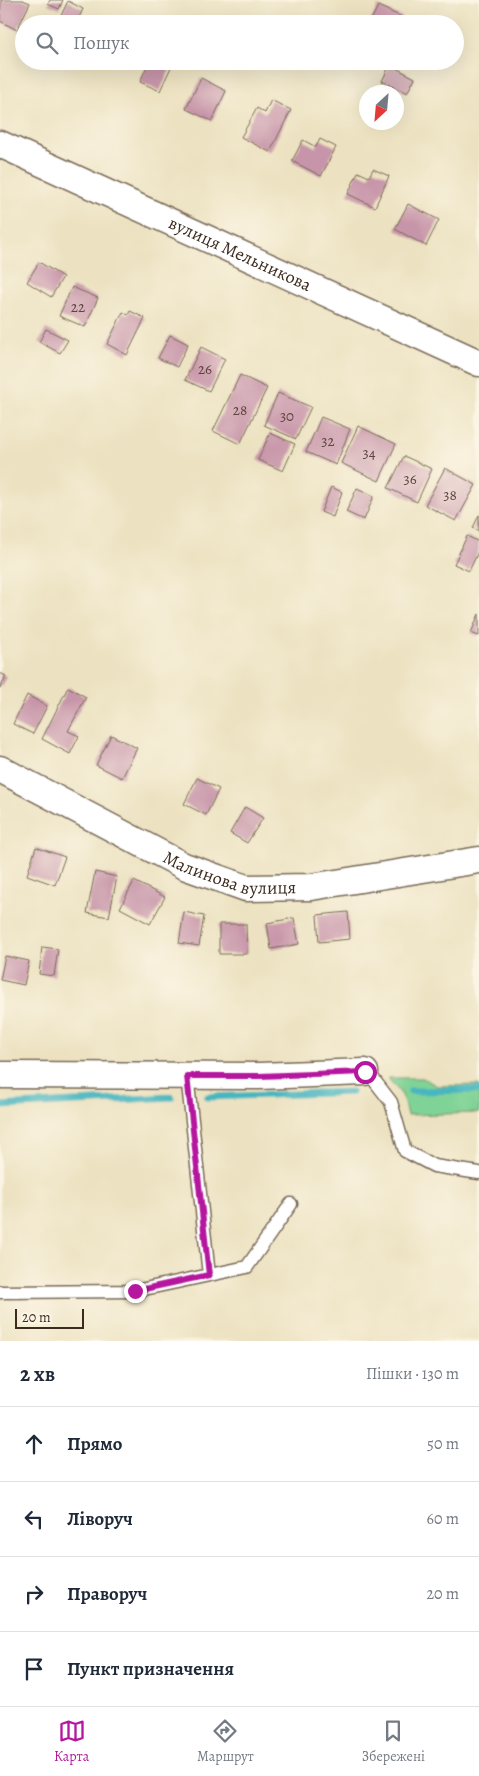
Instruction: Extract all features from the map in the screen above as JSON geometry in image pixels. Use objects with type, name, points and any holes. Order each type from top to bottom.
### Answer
[{"type":"street","name":"вулиця Мельникова","points":[[0,144],[479,363]]},
{"type":"street","name":"Малинова вулиця","points":[[0,769],[184,866],[246,888],[311,887],[479,860]]},
{"type":"street","points":[[0,1075],[259,1076],[365,1072]]},
{"type":"lane","points":[[365,1072],[374,1080],[390,1102],[405,1151],[434,1166],[479,1173]]},
{"type":"lane","points":[[187,1076],[209,1275]]},
{"type":"lane","points":[[0,1292],[135,1291],[247,1267],[291,1204]]},
{"type":"green space","points":[[388,1078],[423,1078],[437,1086],[479,1085],[479,1113],[407,1115],[402,1095]]},
{"type":"building","points":[[1,0],[23,0],[30,3],[24,15],[15,15],[15,29],[0,21]]},
{"type":"building","points":[[50,0],[63,0],[59,9],[48,4]]},
{"type":"building","points":[[68,1],[83,9],[80,15],[61,15]]},
{"type":"building","points":[[378,6],[398,15],[374,15]]},
{"type":"building","points":[[145,70],[170,70],[160,91],[140,82]]},
{"type":"building","points":[[388,70],[400,70],[415,78],[407,93],[404,92],[404,85],[390,85],[382,81]]},
{"type":"building","points":[[201,78],[226,91],[212,121],[186,109]]},
{"type":"building","points":[[271,100],[291,110],[270,152],[241,137],[257,108],[265,113]]},
{"type":"building","points":[[320,139],[336,147],[321,176],[292,161],[303,140],[316,147]]},
{"type":"building","points":[[373,169],[389,176],[375,207],[348,194],[358,172],[369,177]]},
{"type":"building","points":[[408,204],[439,220],[426,246],[395,229]]},
{"type":"building","points":[[39,262],[63,277],[51,297],[27,282]]},
{"type":"building","points":[[72,287],[98,298],[85,327],[59,316]]},
{"type":"building","points":[[130,311],[145,318],[127,355],[107,344],[123,312],[128,315]]},
{"type":"building","points":[[46,329],[68,340],[60,353],[39,342]]},
{"type":"building","points":[[170,335],[188,344],[177,367],[158,358]]},
{"type":"building","points":[[201,347],[225,359],[209,391],[185,380]]},
{"type":"building","points":[[240,375],[267,388],[240,444],[213,431]]},
{"type":"building","points":[[278,393],[311,407],[296,439],[264,425]]},
{"type":"building","points":[[321,417],[350,429],[336,465],[306,452]]},
{"type":"building","points":[[358,426],[396,444],[379,481],[341,463]]},
{"type":"building","points":[[270,433],[295,444],[283,471],[258,460]]},
{"type":"building","points":[[404,456],[432,469],[417,502],[388,488]]},
{"type":"building","points":[[445,468],[476,485],[456,521],[425,505]]},
{"type":"building","points":[[331,487],[342,492],[333,517],[321,512]]},
{"type":"building","points":[[357,488],[374,496],[364,520],[346,512]]},
{"type":"building","points":[[479,515],[479,531],[473,528]]},
{"type":"building","points":[[467,536],[479,542],[479,550],[469,571],[454,564]]},
{"type":"building","points":[[479,614],[479,636],[471,633]]},
{"type":"building","points":[[0,673],[6,676],[0,689]]},
{"type":"building","points":[[68,687],[86,697],[68,731],[79,736],[70,754],[42,739]]},
{"type":"building","points":[[27,695],[47,706],[33,734],[13,724]]},
{"type":"building","points":[[111,735],[137,748],[122,778],[96,765]]},
{"type":"building","points":[[197,778],[219,789],[206,815],[184,804]]},
{"type":"building","points":[[245,807],[263,818],[247,843],[230,833]]},
{"type":"building","points":[[36,847],[65,857],[55,885],[27,875]]},
{"type":"building","points":[[95,872],[117,877],[109,917],[87,913]]},
{"type":"building","points":[[134,881],[165,897],[150,924],[120,908]]},
{"type":"building","points":[[184,912],[204,916],[199,946],[179,943]]},
{"type":"building","points":[[348,912],[350,939],[319,942],[317,915]]},
{"type":"building","points":[[294,918],[299,944],[271,949],[267,923]]},
{"type":"building","points":[[219,924],[246,924],[247,954],[219,954]]},
{"type":"building","points":[[42,947],[58,949],[54,976],[39,974]]},
{"type":"building","points":[[5,956],[29,961],[24,985],[0,980]]},
{"type":"waterway","points":[[411,1091],[479,1090]]},
{"type":"waterway","points":[[208,1097],[351,1092]]},
{"type":"waterway","points":[[0,1106],[171,1097]]},
{"type":"route","points":[[135,1291],[209,1275],[187,1076],[259,1076],[365,1072]]}]
